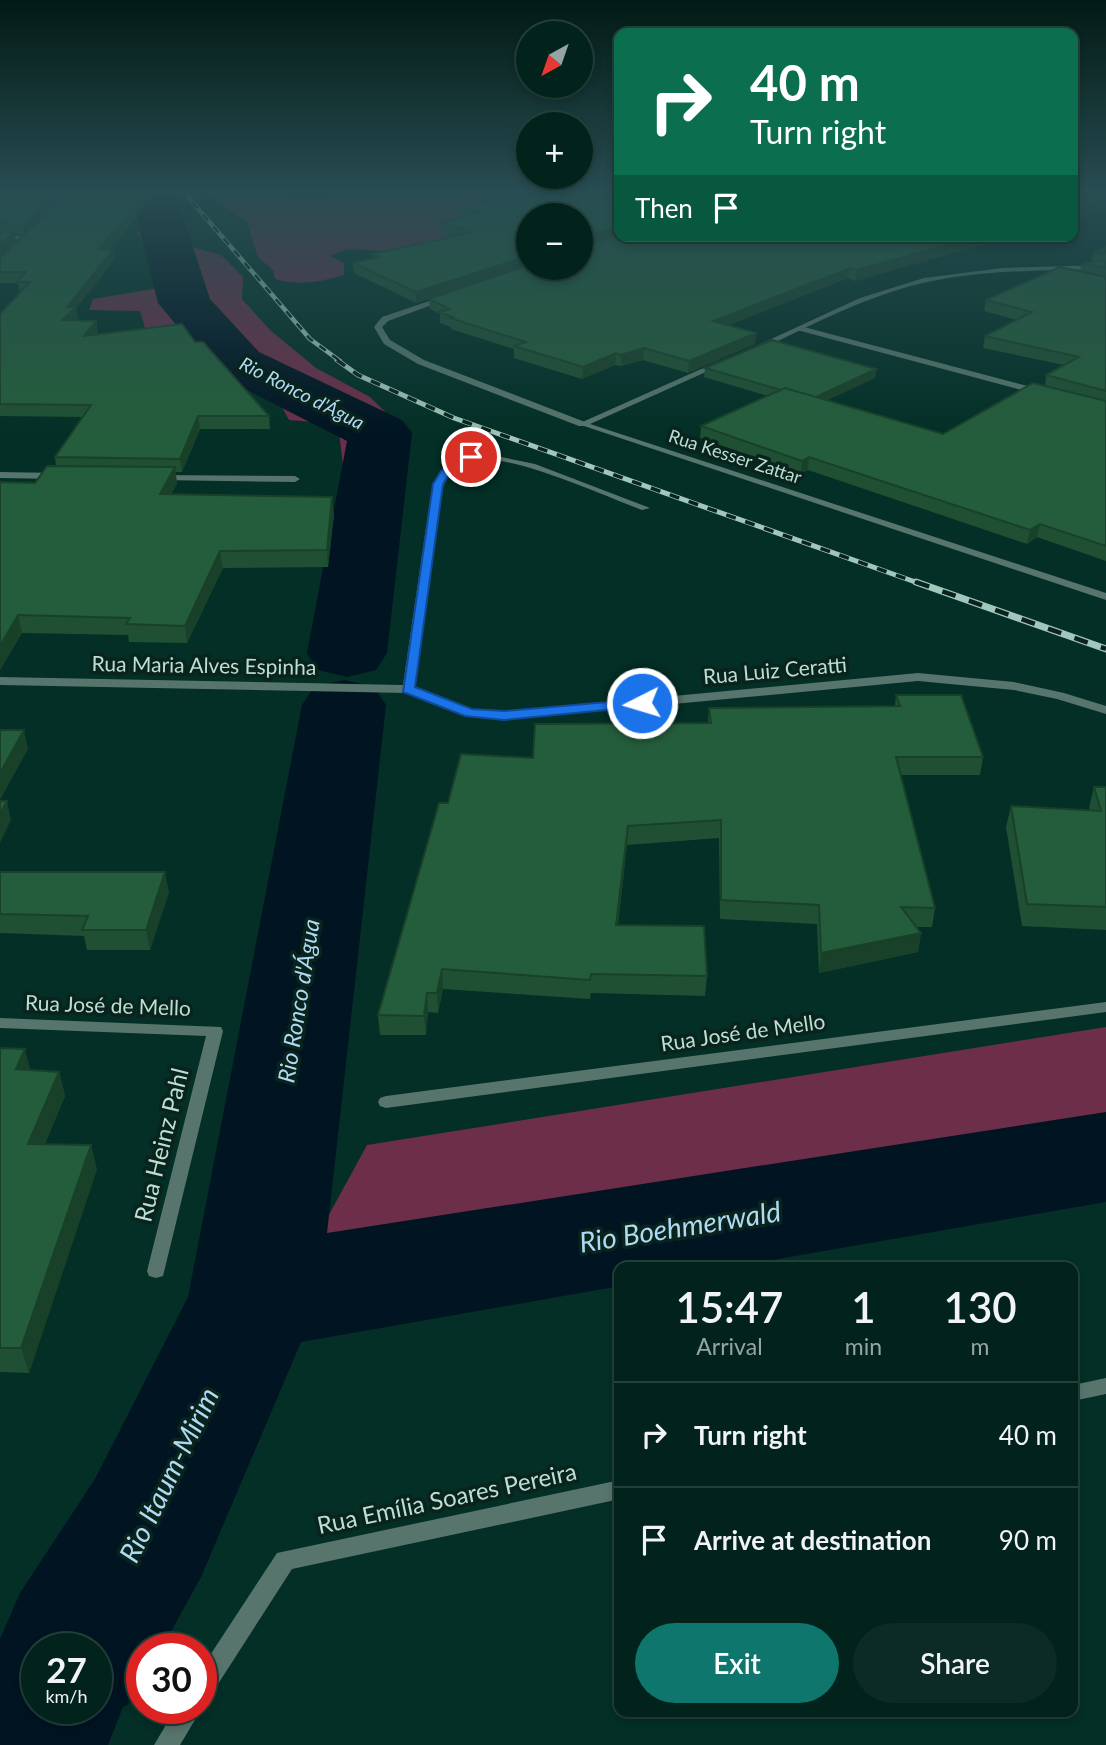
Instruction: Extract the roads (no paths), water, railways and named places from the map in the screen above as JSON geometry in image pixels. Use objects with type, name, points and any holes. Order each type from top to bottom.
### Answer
[{"type":"street","points":[[752,350],[869,298],[912,284],[951,276],[1021,271]]},
{"type":"street","points":[[1050,271],[1081,278]]},
{"type":"street","name":"Rua Kesser Zattar","points":[[461,293],[385,319],[378,327],[387,342],[421,362],[582,424],[1106,597]]},
{"type":"street","points":[[800,328],[1053,395]]},
{"type":"street","points":[[582,424],[728,360]]},
{"type":"street","points":[[408,690],[436,494],[445,473],[471,457],[501,459],[645,508]]},
{"type":"street","points":[[0,475],[67,476]]},
{"type":"street","points":[[147,477],[295,479]]},
{"type":"street","name":"Rua Luiz Ceratti","points":[[408,690],[470,713],[504,716],[918,677],[973,680],[1032,689],[1106,710]]},
{"type":"street","name":"Rua Maria Alves Espinha","points":[[0,681],[408,690]]},
{"type":"street","name":"Rua José de Mello","points":[[386,1102],[1106,1007]]},
{"type":"street","name":"Rua José de Mello","points":[[0,1023],[215,1031]]},
{"type":"street","name":"Rua Heinz Pahl","points":[[156,1270],[215,1031]]},
{"type":"street","points":[[1078,1392],[1106,1386]]},
{"type":"street","name":"Rua Emília Soares Pereira","points":[[217,1665],[285,1560],[614,1490]]},
{"type":"street","points":[[166,1745],[180,1724]]},
{"type":"waterway","name":"Rio Ronco d'Água","points":[[176,271],[185,303],[239,364],[380,433],[347,653]]},
{"type":"waterway","name":"Rio Ronco d'Água","points":[[254,1297],[344,705]]},
{"type":"waterway","name":"Rio Boehmerwald","points":[[254,1297],[1106,1157]]},
{"type":"waterway","name":"Rio Itaum-Mirim","points":[[85,1633],[148,1528],[254,1297]]},
{"type":"waterway","name":"Rio Itaum-Mirim","points":[[18,1745],[31,1724]]},
{"type":"railway","points":[[252,271],[310,339],[340,361]]},
{"type":"railway","points":[[337,360],[358,375],[454,418],[921,584]]},
{"type":"railway","points":[[916,582],[1106,649]]}]
